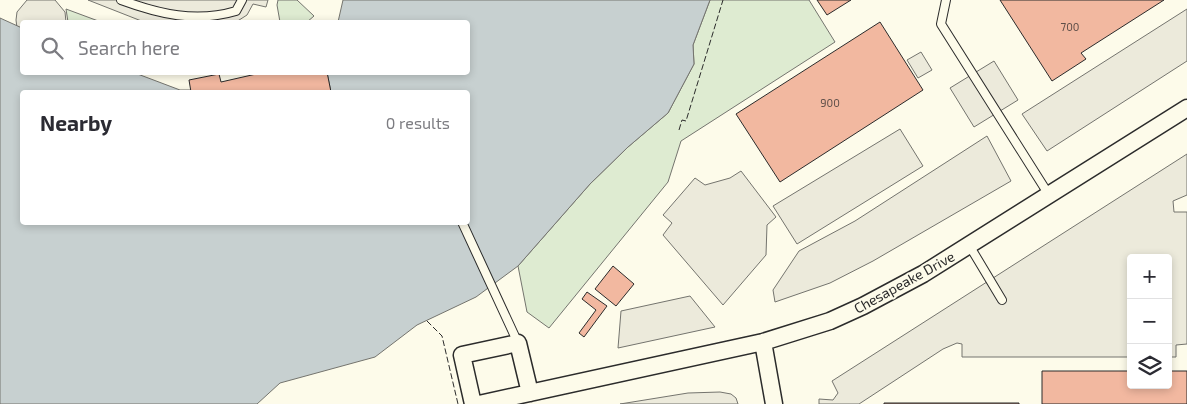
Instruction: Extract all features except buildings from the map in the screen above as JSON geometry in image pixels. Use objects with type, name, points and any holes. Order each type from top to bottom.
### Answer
[{"type":"street","name":"Chesapeake Drive","points":[[479,404],[763,342],[822,324],[894,291],[1187,108]]},
{"type":"street","points":[[473,404],[462,355],[518,342],[530,393]]},
{"type":"street","points":[[763,342],[774,404]]},
{"type":"lane","points":[[121,0],[159,13],[184,17],[224,14],[236,11],[242,0]]},
{"type":"lane","points":[[946,0],[941,24],[1049,195]]},
{"type":"lane","points":[[463,225],[518,342]]},
{"type":"lane","points":[[969,245],[1002,300]]},
{"type":"green space","points":[[278,0],[297,0],[314,16],[309,20],[280,20]]},
{"type":"green space","points":[[710,0],[809,0],[835,42],[681,141],[668,182],[549,328],[527,312],[518,266],[590,184],[628,147],[668,113],[694,64],[693,45]]},
{"type":"green space","points":[[66,9],[96,20],[68,20]]},
{"type":"shaded area","points":[[27,0],[55,0],[65,12],[66,20],[20,20],[20,34],[17,28],[17,12]]},
{"type":"shaded area","points":[[88,0],[268,0],[266,7],[253,4],[247,15],[239,20],[139,20]]},
{"type":"shaded area","points":[[343,0],[710,0],[693,45],[694,64],[668,113],[628,147],[590,184],[518,266],[476,297],[417,325],[375,357],[280,383],[257,404],[0,404],[0,18],[20,27],[20,75],[140,75],[180,90],[20,90],[20,225],[470,225],[470,90],[331,90],[327,75],[470,75],[470,20],[338,20]]},
{"type":"shaded area","points":[[1187,9],[1187,61],[1047,151],[1022,114]]},
{"type":"shaded area","points":[[921,52],[932,70],[918,78],[907,60]]},
{"type":"shaded area","points":[[994,61],[1018,100],[974,127],[950,88]]},
{"type":"shaded area","points":[[900,129],[923,166],[797,244],[773,206]]},
{"type":"shaded area","points":[[987,136],[1011,181],[873,261],[830,283],[775,302],[773,290],[799,251],[855,221]]},
{"type":"shaded area","points":[[1187,154],[1187,195],[1173,201],[1174,212],[1187,212],[1187,344],[1176,345],[1176,357],[1172,357],[1172,254],[1127,254],[1127,357],[962,357],[962,344],[957,343],[943,349],[859,404],[819,404],[819,399],[833,400],[838,393],[832,381]]},
{"type":"shaded area","points":[[741,171],[776,217],[767,225],[766,255],[723,305],[663,235],[672,223],[663,215],[695,178],[705,185],[730,178]]},
{"type":"shaded area","points":[[690,296],[715,327],[618,348],[621,311]]},
{"type":"shaded area","points":[[720,392],[731,394],[736,398],[738,404],[620,404],[688,393]]},
{"type":"fence","points":[[679,130],[682,120],[686,121],[723,0]]},
{"type":"fence","points":[[427,321],[442,336],[458,404]]}]
